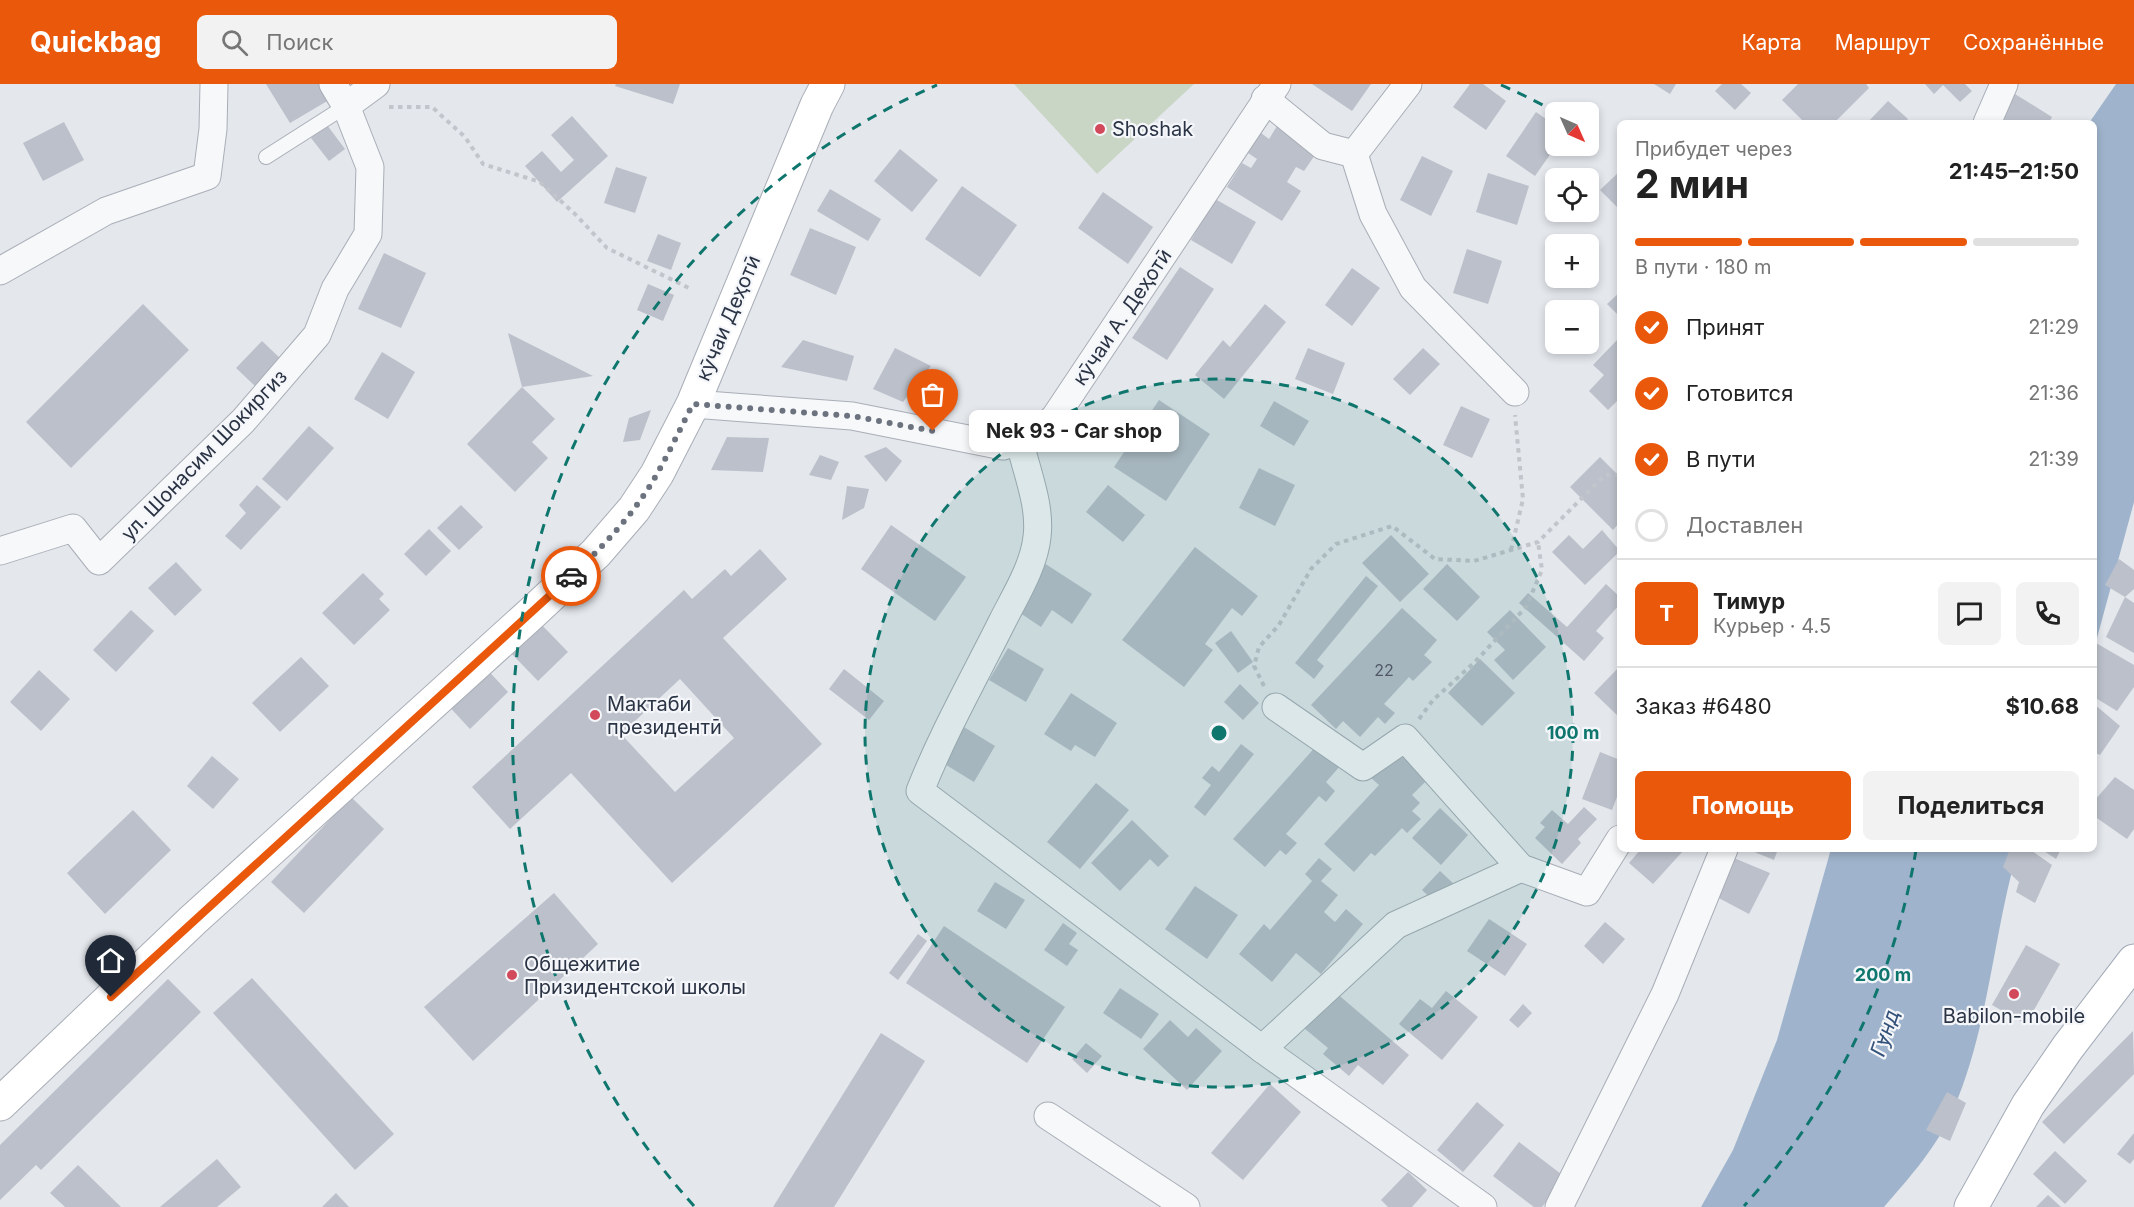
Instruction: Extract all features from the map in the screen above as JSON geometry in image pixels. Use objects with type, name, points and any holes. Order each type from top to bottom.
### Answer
[{"type":"main road","name":"кӯчаи Деҳотӣ","points":[[0,1104],[193,920],[596,553],[634,509],[657,474],[693,404],[828,84]]},
{"type":"main road","points":[[1971,1207],[2028,1105],[2068,1047],[2134,961]]},
{"type":"street","points":[[0,271],[106,211],[207,176],[213,129],[214,84]]},
{"type":"street","points":[[343,104],[376,84]]},
{"type":"street","points":[[1354,154],[1408,84]]},
{"type":"street","points":[[1988,120],[2004,84]]},
{"type":"street","points":[[1271,92],[1323,146],[1354,154]]},
{"type":"street","name":"кӯчаи А. Деҳотӣ","points":[[1020,443],[1034,436],[1055,417],[1271,92]]},
{"type":"street","name":"ул. Шонасим Шокиргиз","points":[[0,551],[73,528],[99,561],[243,421],[317,335],[335,289],[368,234],[370,167],[343,104]]},
{"type":"street","points":[[1354,154],[1373,214],[1413,288],[1515,392]]},
{"type":"street","points":[[693,404],[852,416],[1004,446],[1020,443],[1038,513],[1037,538],[1016,594],[934,757],[920,791],[1262,1049],[1483,1207]]},
{"type":"street","points":[[1276,707],[1363,767],[1405,738],[1521,868],[1587,892],[1617,843]]},
{"type":"street","points":[[1559,1207],[1665,994],[1723,852]]},
{"type":"street","points":[[1262,1049],[1396,925],[1521,868]]},
{"type":"street","points":[[1048,1116],[1185,1207]]},
{"type":"lane","points":[[266,157],[343,104]]},
{"type":"path","points":[[343,104],[372,108],[432,107],[465,137],[483,165],[540,182],[607,248],[691,289]]},
{"type":"path","points":[[1510,551],[1523,499],[1515,439],[1515,392]]},
{"type":"path","points":[[1276,707],[1254,666],[1259,647],[1279,625],[1311,569],[1336,544],[1392,526],[1435,559],[1474,561],[1538,542],[1605,475],[1617,475]]},
{"type":"path","points":[[1405,738],[1432,700],[1474,663],[1526,606],[1542,570],[1538,542]]},
{"type":"green space","name":"Shoshak","points":[[1014,84],[1194,84],[1097,174]]},
{"type":"water","points":[[2116,84],[2134,84],[2134,502],[2097,638],[2097,120],[2091,120]]},
{"type":"water","name":"Ғунд","points":[[1830,852],[2017,852],[2002,914],[1983,1014],[1965,1079],[1953,1110],[1939,1136],[1922,1161],[1884,1207],[1701,1207],[1733,1150],[1777,1040]]},
{"type":"building","points":[[266,84],[320,84],[329,100],[290,123]]},
{"type":"building","points":[[616,84],[680,84],[673,104],[615,86]]},
{"type":"building","points":[[1312,84],[1371,84],[1352,111]]},
{"type":"building","points":[[1470,84],[1483,84],[1506,101],[1486,130],[1453,107]]},
{"type":"building","points":[[1654,84],[1676,84],[1670,94]]},
{"type":"building","points":[[1722,84],[1741,84],[1751,93],[1735,110],[1715,91]]},
{"type":"building","points":[[1798,84],[1866,84],[1869,88],[1837,120],[1802,120],[1782,100]]},
{"type":"building","points":[[1925,84],[1965,84],[1972,91],[1960,102],[1943,85],[1934,94]]},
{"type":"building","points":[[2010,91],[2052,117],[2050,120],[1996,120]]},
{"type":"building","points":[[1888,101],[1908,119],[1907,120],[1870,120]]},
{"type":"building","points":[[1536,112],[1545,118],[1545,156],[1549,156],[1535,176],[1506,156]]},
{"type":"building","points":[[572,116],[608,156],[557,202],[525,166],[542,151],[561,172],[574,160],[551,135]]},
{"type":"building","points":[[64,122],[84,160],[43,181],[23,143]]},
{"type":"building","points":[[327,125],[345,149],[329,161],[311,138]]},
{"type":"building","points":[[1277,126],[1317,152],[1304,171],[1296,167],[1287,182],[1301,191],[1282,221],[1227,187],[1242,163],[1251,168],[1257,159],[1248,153],[1261,133],[1269,139]]},
{"type":"building","points":[[900,149],[938,180],[912,212],[874,181]]},
{"type":"building","points":[[1422,156],[1453,171],[1431,216],[1400,200]]},
{"type":"building","points":[[616,167],[647,177],[635,213],[604,203]]},
{"type":"building","points":[[1488,173],[1529,186],[1517,225],[1476,212]]},
{"type":"building","points":[[1617,174],[1617,207],[1600,190]]},
{"type":"building","points":[[962,186],[1017,225],[980,277],[925,239]]},
{"type":"building","points":[[830,189],[881,219],[868,241],[817,211]]},
{"type":"building","points":[[1103,192],[1153,227],[1128,264],[1078,228]]},
{"type":"building","points":[[1215,199],[1256,222],[1232,264],[1191,240]]},
{"type":"building","points":[[810,228],[856,247],[836,295],[790,275]]},
{"type":"building","points":[[658,234],[681,243],[671,270],[647,261]]},
{"type":"building","points":[[1467,249],[1502,261],[1488,304],[1453,293]]},
{"type":"building","points":[[384,253],[426,273],[401,328],[358,309]]},
{"type":"building","points":[[1180,267],[1214,289],[1167,360],[1132,338]]},
{"type":"building","points":[[1352,268],[1380,288],[1352,326],[1325,305]]},
{"type":"building","points":[[648,284],[674,295],[663,321],[637,310]]},
{"type":"building","points":[[1617,295],[1617,314],[1607,304]]},
{"type":"building","points":[[143,304],[189,350],[71,468],[26,422]]},
{"type":"building","points":[[1265,304],[1286,322],[1224,399],[1195,375],[1223,340],[1230,347]]},
{"type":"building","points":[[508,333],[593,376],[522,387]]},
{"type":"building","points":[[803,340],[854,356],[847,381],[781,367]]},
{"type":"building","points":[[1617,340],[1617,401],[1608,410],[1589,391],[1604,375],[1593,365]]},
{"type":"building","points":[[262,341],[283,361],[257,388],[236,368]]},
{"type":"building","points":[[895,348],[931,366],[903,402],[873,389]]},
{"type":"building","points":[[1308,348],[1345,363],[1333,394],[1295,379]]},
{"type":"building","points":[[1423,348],[1440,364],[1410,395],[1393,379]]},
{"type":"building","points":[[382,352],[415,372],[388,419],[354,399]]},
{"type":"building","points":[[522,387],[555,419],[532,442],[548,458],[515,492],[467,444]]},
{"type":"building","points":[[1159,400],[1210,434],[1166,501],[1114,467]]},
{"type":"building","points":[[1274,401],[1309,421],[1294,446],[1260,426]]},
{"type":"building","points":[[1461,406],[1490,419],[1472,458],[1443,445]]},
{"type":"building","points":[[651,410],[640,440],[623,442],[629,418]]},
{"type":"building","points":[[309,426],[334,448],[287,501],[262,479]]},
{"type":"building","points":[[727,437],[769,438],[763,472],[711,470]]},
{"type":"building","points":[[886,447],[902,461],[886,482],[864,456]]},
{"type":"building","points":[[820,455],[839,462],[831,480],[809,475]]},
{"type":"building","points":[[1600,457],[1617,474],[1617,525],[1613,530],[1570,487]]},
{"type":"building","points":[[1259,468],[1295,485],[1275,526],[1239,508]]},
{"type":"building","points":[[257,485],[281,507],[241,550],[225,536],[246,513],[239,505]]},
{"type":"building","points":[[1108,485],[1145,515],[1123,542],[1086,512]]},
{"type":"building","points":[[847,486],[869,489],[864,508],[842,520]]},
{"type":"building","points":[[461,505],[483,527],[459,550],[437,528]]},
{"type":"building","points":[[891,525],[966,577],[935,621],[861,569]]},
{"type":"building","points":[[429,529],[451,551],[426,576],[404,554]]},
{"type":"building","points":[[1602,530],[1617,548],[1617,554],[1585,585],[1552,552],[1569,535],[1583,549]]},
{"type":"building","points":[[1391,535],[1429,574],[1400,602],[1362,563]]},
{"type":"building","points":[[1195,547],[1258,596],[1242,616],[1232,608],[1205,644],[1213,650],[1184,687],[1122,640]]},
{"type":"building","name":"Мактаби президентӣ","points":[[760,549],[787,579],[723,638],[822,744],[672,883],[571,773],[510,829],[472,787],[684,590],[692,599],[725,569],[731,576]],"holes":[[[680,679],[734,738],[675,792],[621,734]]]},
{"type":"building","points":[[2119,559],[2134,570],[2134,589],[2125,597],[2105,585]]},
{"type":"building","points":[[176,562],[202,590],[175,616],[148,588]]},
{"type":"building","points":[[1044,563],[1092,594],[1072,624],[1052,610],[1041,627],[1014,609]]},
{"type":"building","points":[[1447,564],[1480,597],[1457,621],[1423,589]]},
{"type":"building","points":[[363,573],[384,594],[379,599],[390,610],[354,645],[322,613]]},
{"type":"building","points":[[1366,576],[1378,586],[1317,660],[1324,666],[1314,679],[1295,663]]},
{"type":"building","points":[[1606,584],[1617,594],[1617,607],[1596,631],[1604,638],[1584,661],[1519,603],[1528,593],[1567,627]]},
{"type":"building","points":[[2125,597],[2134,603],[2134,653],[2106,637]]},
{"type":"building","points":[[1402,608],[1437,640],[1424,655],[1432,662],[1413,681],[1409,677],[1384,704],[1395,713],[1385,724],[1378,717],[1360,737],[1343,721],[1336,729],[1311,705]]},
{"type":"building","points":[[131,610],[154,631],[116,672],[93,650]]},
{"type":"building","points":[[1510,610],[1546,647],[1513,680],[1494,660],[1505,650],[1487,632]]},
{"type":"building","points":[[537,620],[568,652],[538,681],[507,649]]},
{"type":"building","points":[[1231,631],[1253,662],[1238,673],[1215,643]]},
{"type":"building","points":[[2097,644],[2134,665],[2134,687],[2117,711],[2097,699]]},
{"type":"building","points":[[1008,648],[1044,669],[1026,702],[989,680]]},
{"type":"building","points":[[301,657],[329,686],[280,732],[252,703]]},
{"type":"building","points":[[1480,659],[1515,693],[1482,726],[1448,693]]},
{"type":"building","points":[[482,664],[508,692],[470,729],[444,701]]},
{"type":"building","points":[[844,669],[884,701],[869,720],[829,689]]},
{"type":"building","points":[[1617,669],[1617,715],[1594,693]]},
{"type":"building","points":[[39,670],[70,699],[41,731],[10,702]]},
{"type":"building","points":[[1240,684],[1259,703],[1243,720],[1224,702]]},
{"type":"building","points":[[1071,693],[1117,723],[1095,757],[1075,745],[1071,751],[1044,734]]},
{"type":"building","points":[[2097,707],[2120,726],[2100,755],[2097,754]]},
{"type":"building","points":[[959,724],[995,746],[974,782],[938,760]]},
{"type":"building","points":[[1241,744],[1254,754],[1205,816],[1194,807],[1211,785],[1202,778],[1212,766],[1219,772]]},
{"type":"building","points":[[1318,744],[1341,765],[1326,782],[1335,791],[1326,802],[1319,796],[1286,834],[1297,843],[1286,855],[1280,850],[1265,867],[1233,839]]},
{"type":"building","points":[[1395,750],[1427,780],[1412,795],[1420,803],[1412,811],[1421,819],[1407,833],[1402,828],[1375,856],[1371,853],[1354,872],[1324,844],[1379,785],[1370,777]]},
{"type":"building","points":[[1600,752],[1617,759],[1617,797],[1612,810],[1582,799]]},
{"type":"building","points":[[212,756],[239,779],[213,809],[187,786]]},
{"type":"building","points":[[2115,777],[2134,790],[2134,829],[2127,839],[2097,818],[2097,798]]},
{"type":"building","points":[[1096,783],[1129,810],[1080,869],[1047,842]]},
{"type":"building","points":[[351,797],[384,829],[304,913],[271,882]]},
{"type":"building","points":[[1584,807],[1597,819],[1578,839],[1581,843],[1562,864],[1535,838],[1545,827],[1540,823],[1552,810],[1568,824]]},
{"type":"building","points":[[1440,808],[1468,835],[1441,865],[1412,838]]},
{"type":"building","points":[[133,810],[171,850],[105,914],[67,873]]},
{"type":"building","points":[[1132,820],[1169,856],[1158,867],[1150,859],[1120,891],[1091,863]]},
{"type":"building","points":[[1638,852],[1682,852],[1653,884],[1629,863]]},
{"type":"building","points":[[1754,852],[1777,852],[1774,860]]},
{"type":"building","points":[[2009,852],[2033,852],[2052,865],[2035,903],[2016,892],[2019,882],[2003,867]]},
{"type":"building","points":[[2046,852],[2060,852],[2056,859]]},
{"type":"building","points":[[1729,856],[1770,873],[1749,914],[1713,895]]},
{"type":"building","points":[[1319,858],[1332,869],[1321,881],[1338,895],[1324,912],[1335,922],[1346,909],[1363,924],[1321,974],[1296,953],[1272,982],[1239,954],[1264,924],[1270,930],[1312,881],[1305,874]]},
{"type":"building","points":[[1440,871],[1455,885],[1437,904],[1422,890]]},
{"type":"building","points":[[995,882],[1025,900],[1006,929],[977,911]]},
{"type":"building","points":[[1195,886],[1238,915],[1207,959],[1165,929]]},
{"type":"building","name":"Общежитие Призидентской школы","points":[[554,893],[598,944],[473,1061],[424,1007]]},
{"type":"building","points":[[1489,919],[1527,944],[1505,976],[1467,951]]},
{"type":"building","points":[[1605,922],[1625,939],[1603,964],[1584,946]]},
{"type":"building","points":[[1063,923],[1077,933],[1069,944],[1078,950],[1067,966],[1044,950]]},
{"type":"building","points":[[944,926],[1065,1007],[1027,1063],[906,983]]},
{"type":"building","points":[[918,934],[927,941],[898,980],[889,973]]},
{"type":"building","points":[[2026,945],[2060,964],[2026,1024],[1992,1005]]},
{"type":"building","points":[[252,978],[394,1134],[355,1170],[213,1013]]},
{"type":"building","points":[[168,979],[201,1012],[41,1170],[36,1165],[0,1200],[0,1145]]},
{"type":"building","points":[[1120,988],[1159,1014],[1141,1039],[1103,1013]]},
{"type":"building","points":[[1446,991],[1478,1017],[1442,1060],[1399,1024],[1420,999],[1432,1008]]},
{"type":"building","points":[[1335,992],[1409,1055],[1383,1085],[1358,1065],[1349,1076],[1323,1054],[1328,1048],[1304,1028]]},
{"type":"building","points":[[1523,1004],[1532,1013],[1518,1028],[1509,1020]]},
{"type":"building","points":[[1170,1020],[1188,1037],[1196,1028],[1222,1051],[1187,1090],[1143,1049]]},
{"type":"building","points":[[2133,1031],[2134,1074],[2064,1144],[2042,1122]]},
{"type":"building","points":[[881,1033],[925,1061],[834,1207],[773,1207]]},
{"type":"building","points":[[1086,1043],[1102,1056],[1087,1073],[1072,1059]]},
{"type":"building","points":[[1270,1084],[1301,1112],[1243,1180],[1211,1153]]},
{"type":"building","points":[[1947,1092],[1966,1103],[1950,1141],[1926,1130]]},
{"type":"building","points":[[1477,1102],[1504,1125],[1463,1172],[1437,1150]]},
{"type":"building","points":[[2134,1133],[2134,1159],[2130,1164],[2117,1154]]},
{"type":"building","points":[[1519,1142],[1565,1177],[1542,1207],[1534,1207],[1493,1176]]},
{"type":"building","points":[[2055,1151],[2087,1181],[2065,1204],[2033,1174]]},
{"type":"building","points":[[217,1159],[241,1187],[217,1207],[160,1207]]},
{"type":"building","points":[[78,1165],[121,1207],[65,1207],[50,1193]]},
{"type":"building","points":[[1408,1172],[1427,1190],[1412,1207],[1388,1207],[1381,1200]]},
{"type":"building","points":[[336,1193],[349,1207],[322,1207]]},
{"type":"building","points":[[2048,1195],[2061,1207],[2036,1207]]},
{"type":"way so far","points":[[571,576],[596,553],[634,509],[657,474],[693,404],[852,416],[933,431]]},
{"type":"place","name":"Shoshak","points":[[1100,129]]},
{"type":"place","name":"Nek 93 - Car shop","points":[[933,431]]},
{"type":"place","name":"Мактаби президентӣ","points":[[595,715]]},
{"type":"place","name":"Общежитие Призидентской школы","points":[[512,975]]},
{"type":"place","name":"Babilon-mobile","points":[[2014,994]]},
{"type":"route","points":[[111,997],[571,576]]}]
